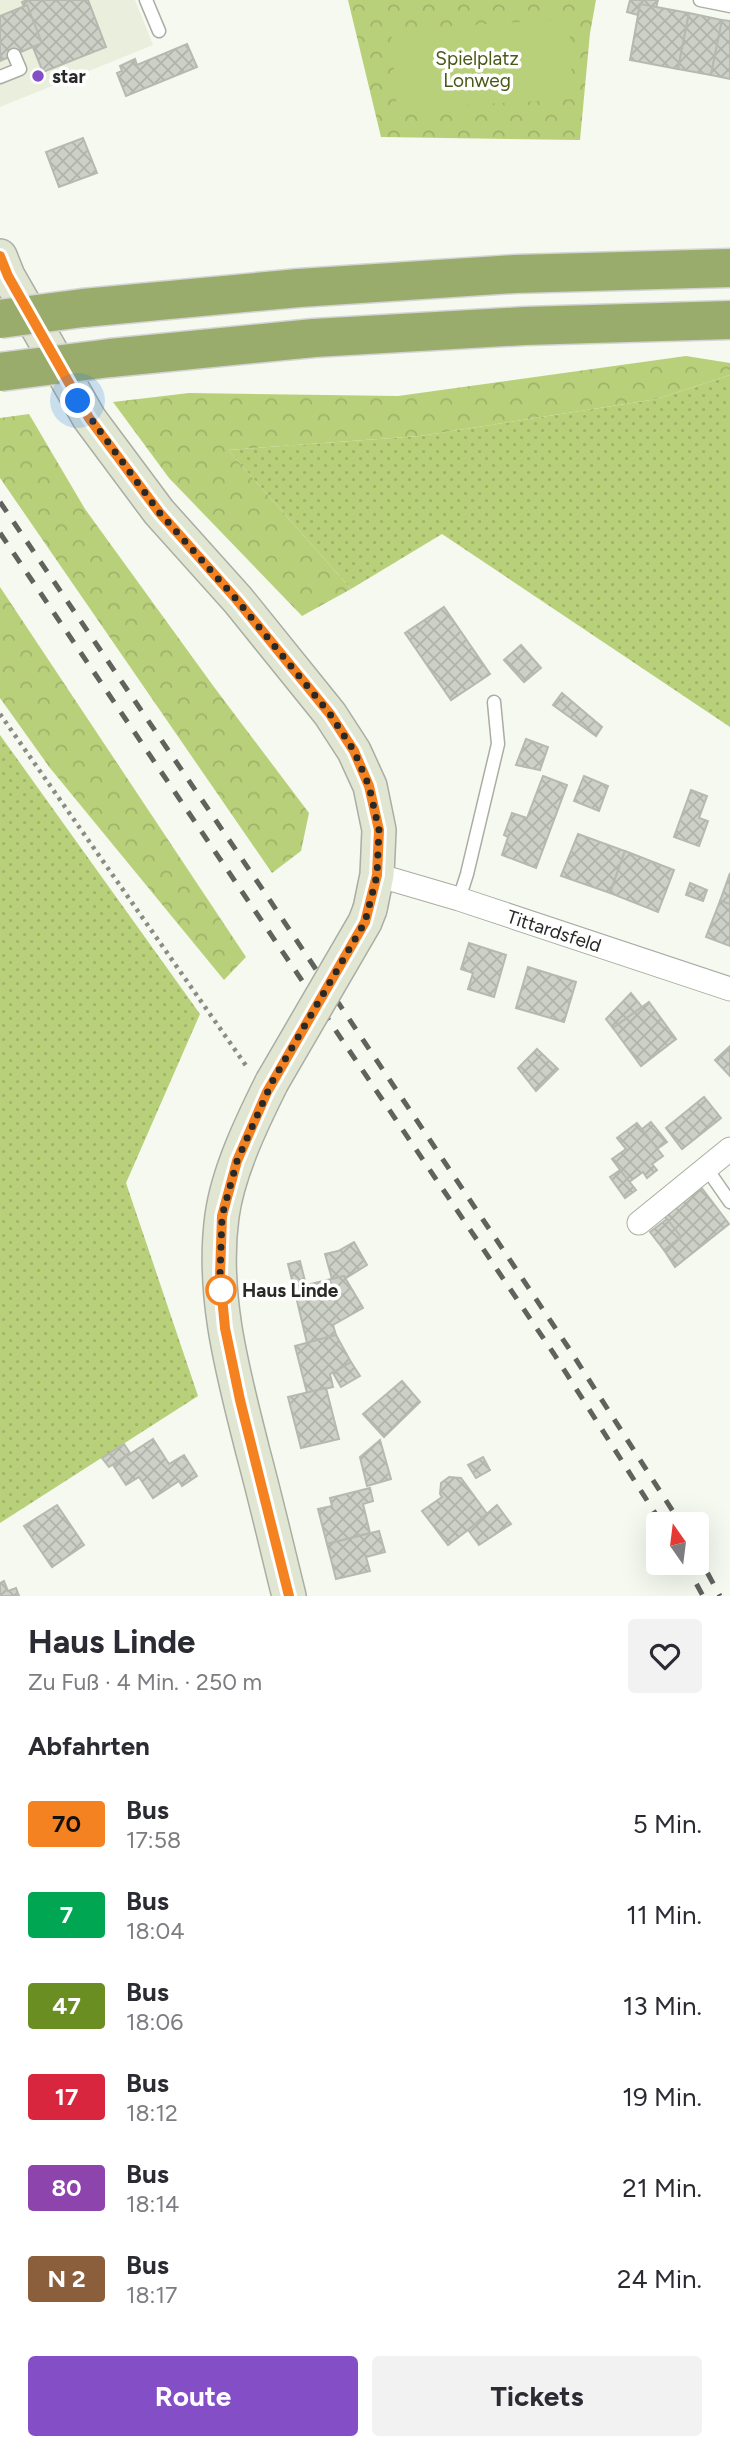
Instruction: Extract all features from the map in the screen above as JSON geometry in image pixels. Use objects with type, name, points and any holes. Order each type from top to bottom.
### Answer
[{"type":"highway","points":[[0,319],[83,308],[299,288],[515,274],[730,268]]},
{"type":"highway","points":[[0,372],[110,358],[327,337],[524,326],[730,320]]},
{"type":"main road","points":[[0,256],[8,276],[89,418],[159,512],[237,600],[330,714],[354,751],[369,786],[379,830],[377,875],[365,922],[269,1087],[237,1161],[222,1216],[220,1276],[225,1328],[237,1388],[289,1596]]},
{"type":"street","name":"Tittardsfeld","points":[[377,875],[730,989]]},
{"type":"street","points":[[639,1223],[730,1149]]},
{"type":"lane","points":[[146,0],[159,31]]},
{"type":"lane","points":[[700,0],[730,6]]},
{"type":"lane","points":[[0,77],[20,69],[14,55]]},
{"type":"lane","points":[[458,899],[467,874],[498,744],[494,702]]},
{"type":"lane","points":[[707,1169],[730,1202]]},
{"type":"path","points":[[0,714],[237,1054],[269,1087]]},
{"type":"shaded area","name":"star","points":[[0,0],[135,0],[153,45],[0,107]]},
{"type":"green space","name":"Spielplatz Lonweg","points":[[348,0],[596,0],[590,33],[580,140],[381,137]]},
{"type":"green space","points":[[569,19],[573,99],[397,109],[391,30]]},
{"type":"green space","points":[[686,356],[730,363],[730,375],[657,399],[420,436],[228,450],[351,589],[302,616],[169,478],[113,402],[189,393],[398,396]]},
{"type":"green space","points":[[730,375],[730,727],[442,534],[351,589],[228,450],[420,436],[657,399]]},
{"type":"green space","points":[[29,414],[85,509],[309,813],[301,851],[272,873],[0,478],[0,418]]},
{"type":"green space","points":[[0,587],[246,957],[224,980],[50,768],[0,698]]},
{"type":"green space","points":[[0,735],[200,1014],[126,1183],[198,1396],[0,1523]]},
{"type":"building","points":[[88,0],[106,47],[43,72],[32,45],[39,42],[22,2]]},
{"type":"building","points":[[630,0],[658,0],[656,8],[640,4],[638,15],[627,12]]},
{"type":"building","points":[[640,4],[689,13],[678,69],[630,60]]},
{"type":"building","points":[[27,5],[42,43],[0,61],[0,16]]},
{"type":"building","points":[[689,13],[722,20],[711,75],[678,69]]},
{"type":"building","points":[[722,20],[730,21],[730,79],[711,75]]},
{"type":"building","points":[[187,44],[197,67],[126,96],[117,73],[122,71],[120,66],[135,59],[137,65]]},
{"type":"building","points":[[83,138],[97,173],[59,187],[46,152]]},
{"type":"building","points":[[444,607],[490,674],[451,700],[405,633]]},
{"type":"building","points":[[521,645],[541,668],[524,682],[504,660]]},
{"type":"building","points":[[562,693],[602,727],[596,736],[553,705]]},
{"type":"building","points":[[526,739],[548,747],[540,770],[516,765]]},
{"type":"building","points":[[543,776],[567,785],[536,868],[502,855],[508,837],[504,835],[512,813],[527,818]]},
{"type":"building","points":[[584,776],[608,786],[599,811],[574,801]]},
{"type":"building","points":[[691,790],[707,796],[699,818],[708,821],[699,846],[674,837]]},
{"type":"building","points":[[578,834],[625,851],[610,893],[561,876]]},
{"type":"building","points":[[625,851],[674,870],[658,912],[610,893]]},
{"type":"building","points":[[730,873],[730,904],[720,901]]},
{"type":"building","points":[[690,883],[707,890],[703,901],[686,895]]},
{"type":"building","points":[[720,901],[730,904],[730,946],[706,937]]},
{"type":"building","points":[[469,943],[506,955],[494,997],[468,989],[473,973],[461,969]]},
{"type":"building","points":[[528,967],[576,982],[564,1022],[516,1008]]},
{"type":"building","points":[[631,993],[642,1007],[613,1028],[606,1019]]},
{"type":"building","points":[[649,1002],[676,1039],[641,1066],[613,1028]]},
{"type":"building","points":[[730,1046],[730,1076],[715,1060]]},
{"type":"building","points":[[537,1049],[558,1069],[536,1091],[518,1068]]},
{"type":"building","points":[[704,1097],[721,1118],[682,1149],[666,1128]]},
{"type":"building","points":[[651,1122],[667,1142],[657,1149],[641,1130]]},
{"type":"building","points":[[637,1123],[663,1156],[652,1164],[657,1170],[647,1178],[643,1172],[629,1182],[612,1159],[626,1149],[617,1138]]},
{"type":"building","points":[[620,1170],[636,1190],[625,1198],[610,1177]]},
{"type":"building","points":[[701,1187],[729,1224],[675,1267],[664,1250],[681,1237],[664,1216]]},
{"type":"building","points":[[667,1219],[681,1237],[664,1250],[650,1232]]},
{"type":"building","points":[[354,1242],[367,1265],[346,1278],[344,1276],[332,1279],[325,1254],[338,1251]]},
{"type":"building","points":[[300,1261],[306,1285],[294,1288],[288,1264]]},
{"type":"building","points":[[344,1276],[363,1308],[333,1325],[336,1335],[307,1343],[294,1288]]},
{"type":"building","points":[[336,1335],[351,1362],[330,1374],[333,1387],[307,1393],[295,1346]]},
{"type":"building","points":[[351,1362],[360,1376],[341,1387],[333,1373]]},
{"type":"building","points":[[402,1381],[420,1402],[384,1437],[363,1414]]},
{"type":"building","points":[[326,1388],[339,1439],[301,1448],[288,1397]]},
{"type":"building","points":[[153,1439],[169,1464],[184,1455],[197,1476],[182,1486],[179,1481],[153,1498],[139,1477],[126,1485],[113,1465]]},
{"type":"building","points":[[380,1440],[391,1479],[367,1486],[360,1457]]},
{"type":"building","points":[[124,1444],[130,1453],[109,1467],[102,1458]]},
{"type":"building","points":[[483,1457],[490,1470],[476,1478],[468,1465]]},
{"type":"building","points":[[449,1477],[461,1478],[488,1515],[448,1545],[422,1511],[442,1497],[441,1483]]},
{"type":"building","points":[[370,1488],[373,1501],[363,1504],[370,1533],[327,1544],[318,1509],[332,1506],[330,1498]]},
{"type":"building","points":[[57,1505],[84,1545],[52,1567],[24,1526]]},
{"type":"building","points":[[497,1505],[511,1524],[479,1545],[468,1530]]},
{"type":"building","points":[[379,1531],[385,1552],[366,1557],[370,1571],[336,1579],[327,1544]]},
{"type":"building","points":[[4,1581],[8,1591],[16,1588],[19,1596],[0,1596],[0,1583]]},
{"type":"railway","points":[[0,502],[568,1347],[673,1512]]},
{"type":"railway","points":[[0,533],[554,1354],[654,1512]]},
{"type":"railway","points":[[692,1575],[703,1596]]},
{"type":"railway","points":[[709,1575],[720,1596]]},
{"type":"bus line","name":"70","points":[[0,256],[8,276],[89,418],[159,512],[237,600],[330,714],[354,751],[369,786],[379,830],[377,875],[365,922],[267,1092],[237,1161],[222,1216],[220,1276],[225,1328],[240,1400],[289,1596]]},
{"type":"place","name":"star","points":[[38,76]]},
{"type":"place","name":"Haus Linde","points":[[221,1290]]},
{"type":"route","points":[[78,401],[159,512],[237,600],[330,714],[354,751],[369,786],[379,830],[377,875],[365,922],[272,1082],[237,1161],[222,1216],[222,1303],[221,1290]]}]
